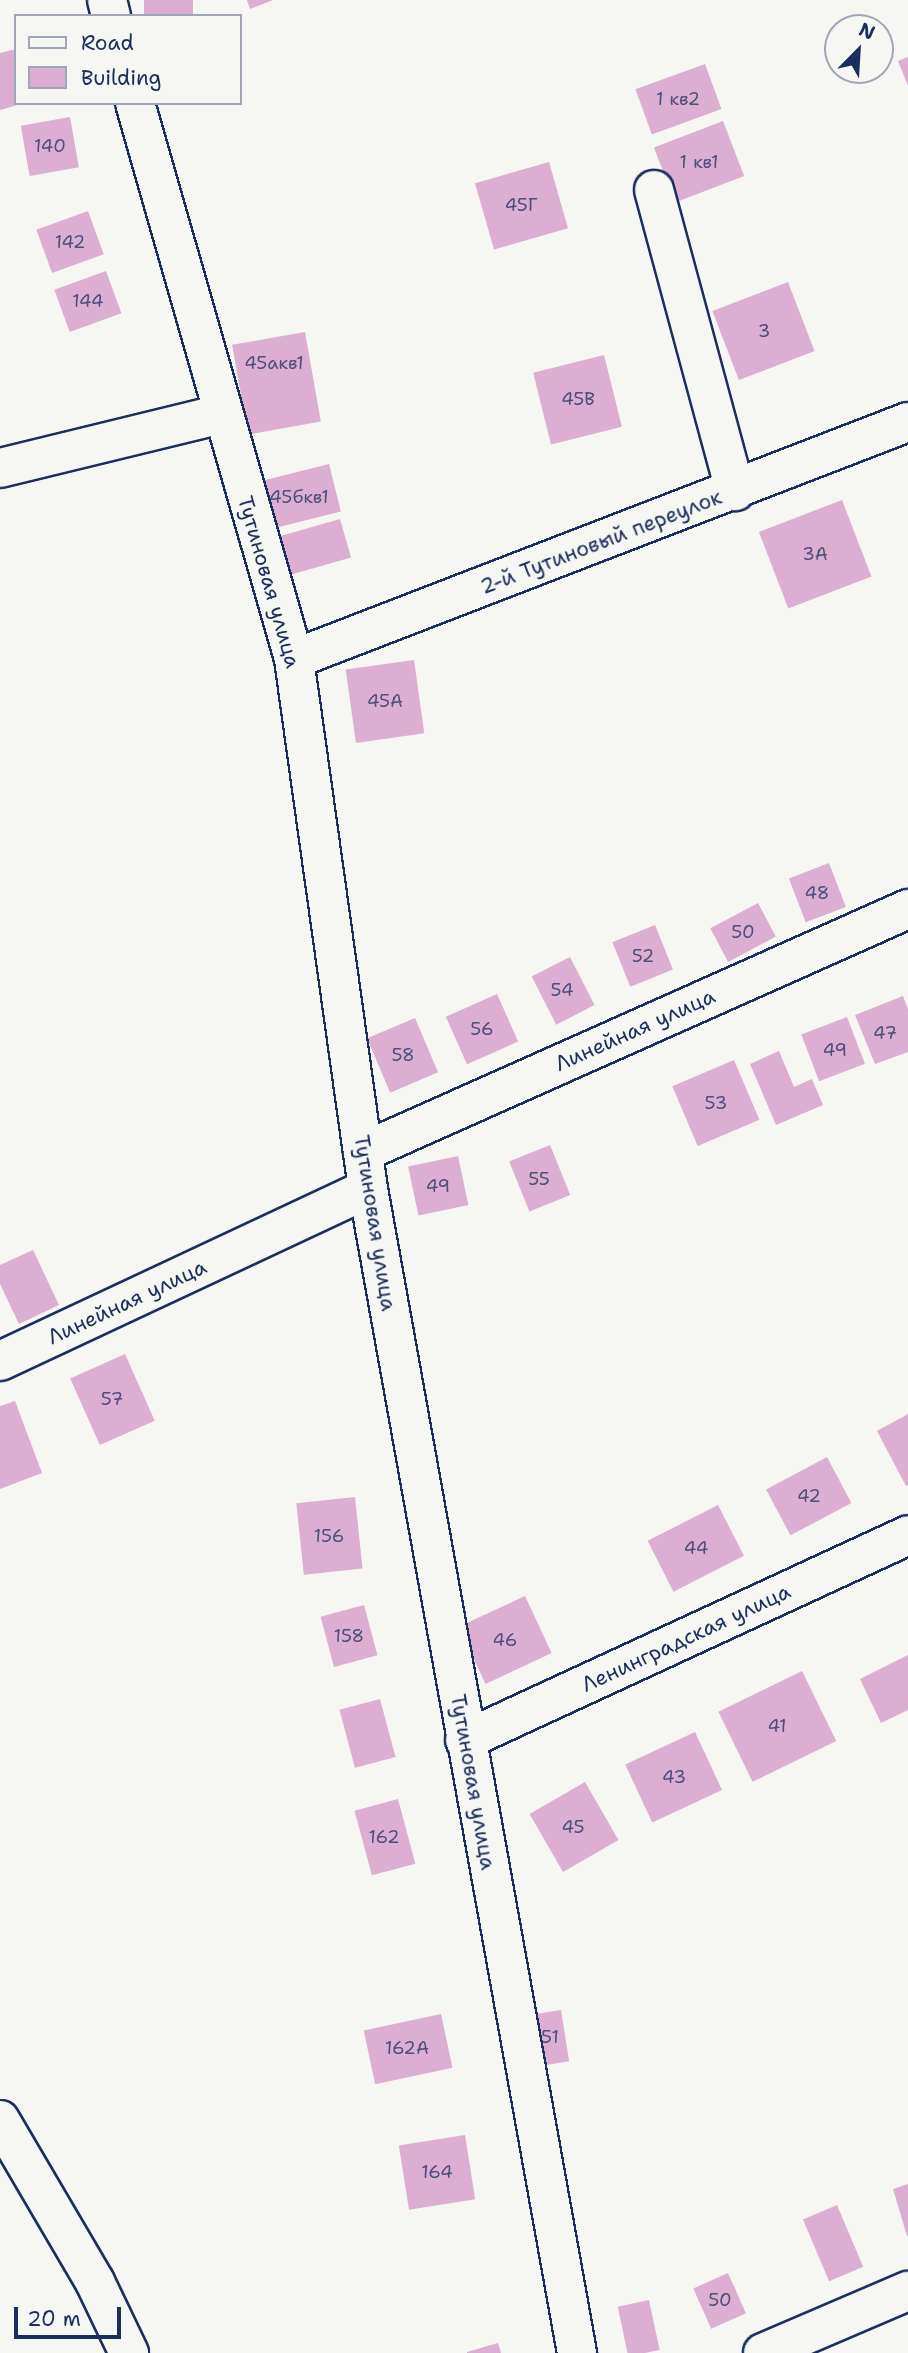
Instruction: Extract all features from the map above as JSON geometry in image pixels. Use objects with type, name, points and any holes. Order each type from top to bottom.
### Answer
[{"type":"street","name":"Тутиновая улица","points":[[136,105],[221,414],[294,659],[368,1189],[577,2353]]},
{"type":"street","points":[[654,190],[734,491]]},
{"type":"street","points":[[0,468],[221,414]]},
{"type":"street","name":"2-й Тутиновый переулок","points":[[294,659],[908,422]]},
{"type":"street","name":"Линейная улица","points":[[363,1152],[908,909]]},
{"type":"street","name":"Линейная улица","points":[[0,1362],[368,1189]]},
{"type":"street","name":"Ленинградская улица","points":[[465,1741],[908,1535]]},
{"type":"street","points":[[0,2120],[94,2282],[129,2353]]},
{"type":"street","points":[[763,2353],[908,2291]]},
{"type":"building","points":[[144,0],[193,0],[193,14],[144,14]]},
{"type":"building","points":[[247,0],[273,0],[250,9]]},
{"type":"building","points":[[14,50],[14,105],[18,105],[0,110],[0,53]]},
{"type":"building","points":[[908,57],[908,86],[898,61]]},
{"type":"building","points":[[705,64],[721,109],[652,134],[635,89]]},
{"type":"building","points":[[70,117],[79,167],[30,176],[21,126]]},
{"type":"building","points":[[723,121],[744,176],[675,203],[654,148]]},
{"type":"building","points":[[549,162],[568,228],[494,250],[475,183]]},
{"type":"building","points":[[88,211],[104,254],[52,273],[36,230]]},
{"type":"building","points":[[106,271],[121,313],[70,332],[54,290]]},
{"type":"building","points":[[788,282],[815,351],[739,380],[712,311]]},
{"type":"building","points":[[305,332],[321,422],[248,434],[232,345]]},
{"type":"building","points":[[604,355],[622,427],[551,444],[533,373]]},
{"type":"building","points":[[329,464],[341,512],[268,530],[256,482]]},
{"type":"building","points":[[842,500],[871,577],[788,608],[759,532]]},
{"type":"building","points":[[340,519],[351,557],[283,577],[272,539]]},
{"type":"building","points":[[414,660],[424,733],[356,743],[346,670]]},
{"type":"building","points":[[829,863],[846,907],[806,922],[789,878]]},
{"type":"building","points":[[758,903],[776,937],[728,962],[710,928]]},
{"type":"building","points":[[655,925],[673,970],[630,987],[612,942]]},
{"type":"building","points":[[570,957],[595,1005],[556,1025],[532,977]]},
{"type":"building","points":[[497,994],[518,1042],[467,1064],[446,1017]]},
{"type":"building","points":[[903,996],[908,1009],[908,1052],[875,1064],[855,1015]]},
{"type":"building","points":[[847,1017],[865,1064],[819,1081],[801,1035]]},
{"type":"building","points":[[415,1018],[438,1072],[390,1093],[367,1038]]},
{"type":"building","points":[[779,1051],[794,1087],[812,1079],[823,1105],[776,1125],[750,1064]]},
{"type":"building","points":[[734,1060],[759,1120],[698,1146],[672,1086]]},
{"type":"building","points":[[550,1145],[570,1195],[529,1212],[509,1161]]},
{"type":"building","points":[[458,1156],[468,1205],[419,1216],[408,1167]]},
{"type":"building","points":[[33,1250],[59,1305],[19,1324],[0,1284],[0,1265]]},
{"type":"building","points":[[125,1354],[155,1421],[100,1445],[70,1378]]},
{"type":"building","points":[[15,1401],[42,1473],[0,1489],[0,1406]]},
{"type":"building","points":[[908,1414],[908,1485],[906,1486],[877,1431]]},
{"type":"building","points":[[827,1457],[851,1503],[790,1535],[766,1489]]},
{"type":"building","points":[[355,1497],[363,1569],[304,1575],[296,1503]]},
{"type":"building","points":[[718,1505],[744,1556],[673,1592],[648,1541]]},
{"type":"building","points":[[525,1596],[552,1653],[485,1684],[459,1627]]},
{"type":"building","points":[[364,1605],[377,1655],[334,1667],[321,1617]]},
{"type":"building","points":[[908,1655],[908,1710],[881,1723],[860,1679]]},
{"type":"building","points":[[802,1671],[836,1741],[753,1782],[718,1712]]},
{"type":"building","points":[[380,1699],[396,1757],[355,1768],[339,1710]]},
{"type":"building","points":[[695,1732],[722,1790],[652,1823],[625,1765]]},
{"type":"building","points":[[585,1782],[618,1840],[563,1872],[530,1814]]},
{"type":"building","points":[[398,1799],[415,1864],[372,1875],[355,1811]]},
{"type":"building","points":[[561,2010],[569,2061],[539,2066],[530,2015]]},
{"type":"building","points":[[441,2014],[452,2068],[375,2084],[364,2030]]},
{"type":"building","points":[[465,2135],[475,2199],[409,2210],[399,2145]]},
{"type":"building","points":[[908,2184],[908,2236],[907,2236],[893,2189]]},
{"type":"building","points":[[837,2205],[863,2267],[829,2281],[803,2219]]},
{"type":"building","points":[[728,2273],[746,2313],[711,2329],[693,2288]]},
{"type":"building","points":[[649,2300],[660,2350],[628,2353],[618,2307]]},
{"type":"building","points":[[498,2343],[501,2353],[467,2353],[467,2352]]}]
